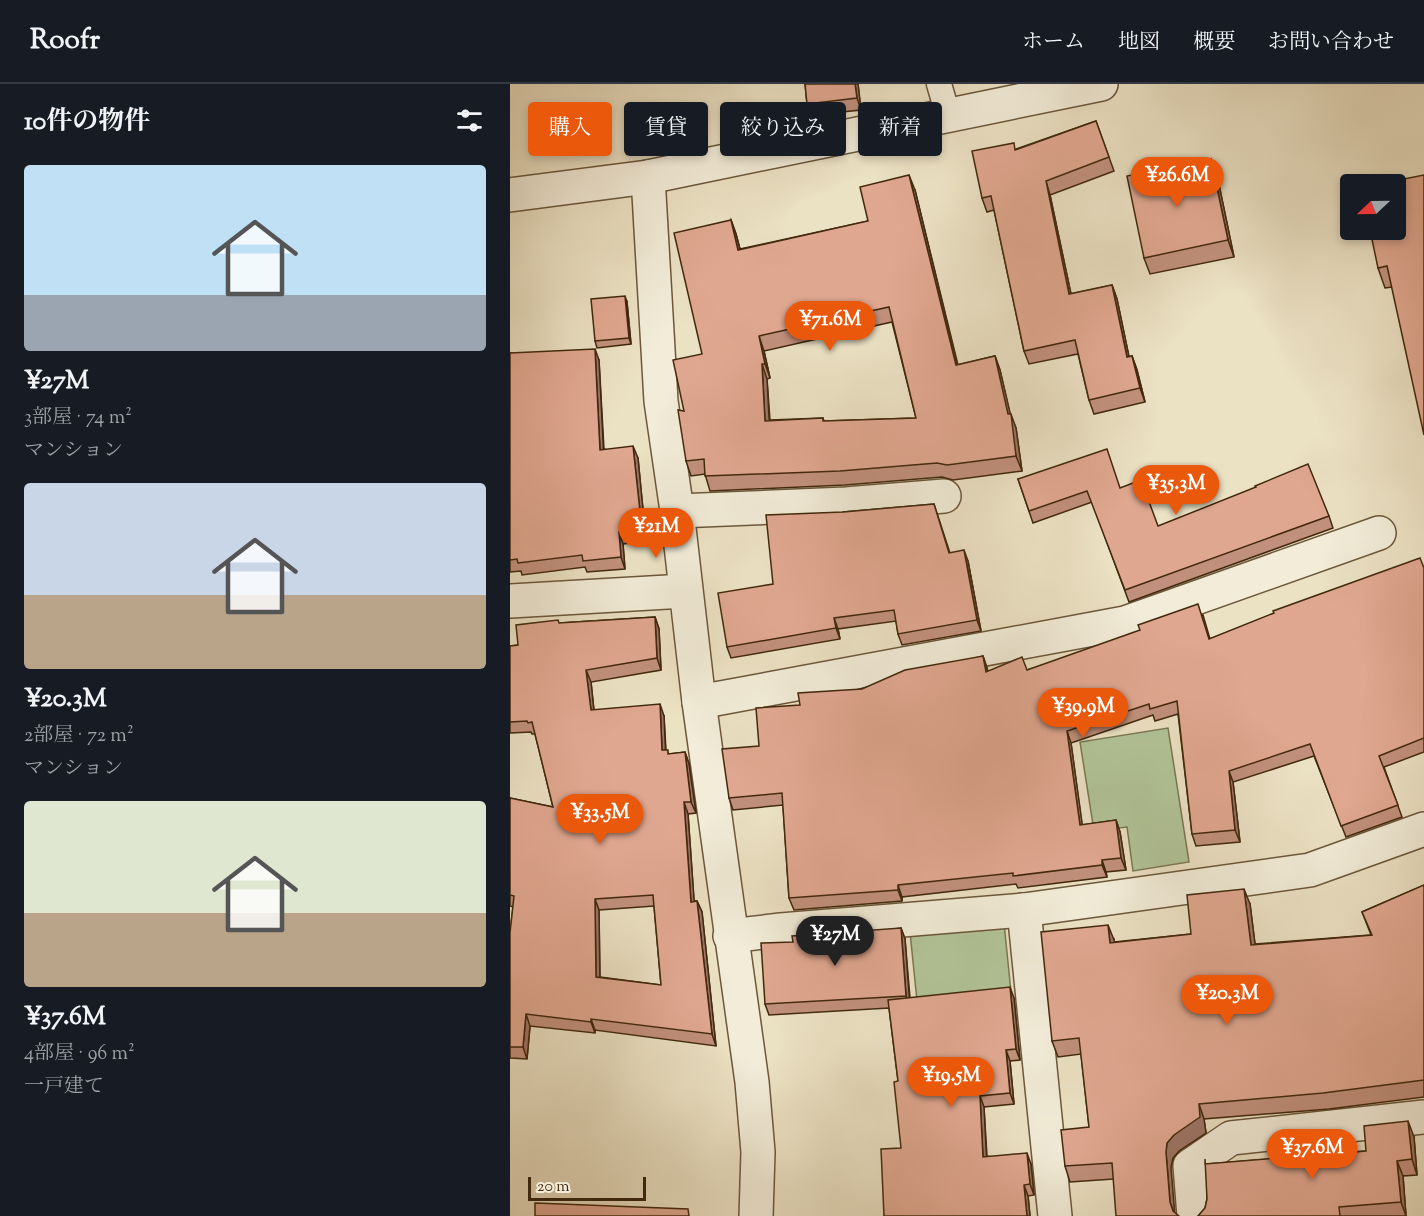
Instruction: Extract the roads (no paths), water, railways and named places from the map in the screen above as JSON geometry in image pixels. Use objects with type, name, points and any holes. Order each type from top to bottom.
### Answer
[{"type":"street","points":[[510,195],[648,177],[948,115],[1066,88],[1101,84]]},
{"type":"street","points":[[648,177],[661,400],[730,936],[752,1082],[758,1152],[756,1216]]},
{"type":"street","points":[[677,511],[846,504],[944,496]]},
{"type":"street","points":[[699,702],[1125,623],[1379,533]]},
{"type":"street","points":[[510,601],[685,591]]},
{"type":"street","points":[[730,936],[1024,910],[1310,870],[1424,829]]},
{"type":"street","points":[[1024,910],[1055,1216]]},
{"type":"street","points":[[1194,1216],[1190,1166],[1231,1138],[1424,1117]]},
{"type":"lane","points":[[939,84],[948,115]]}]
